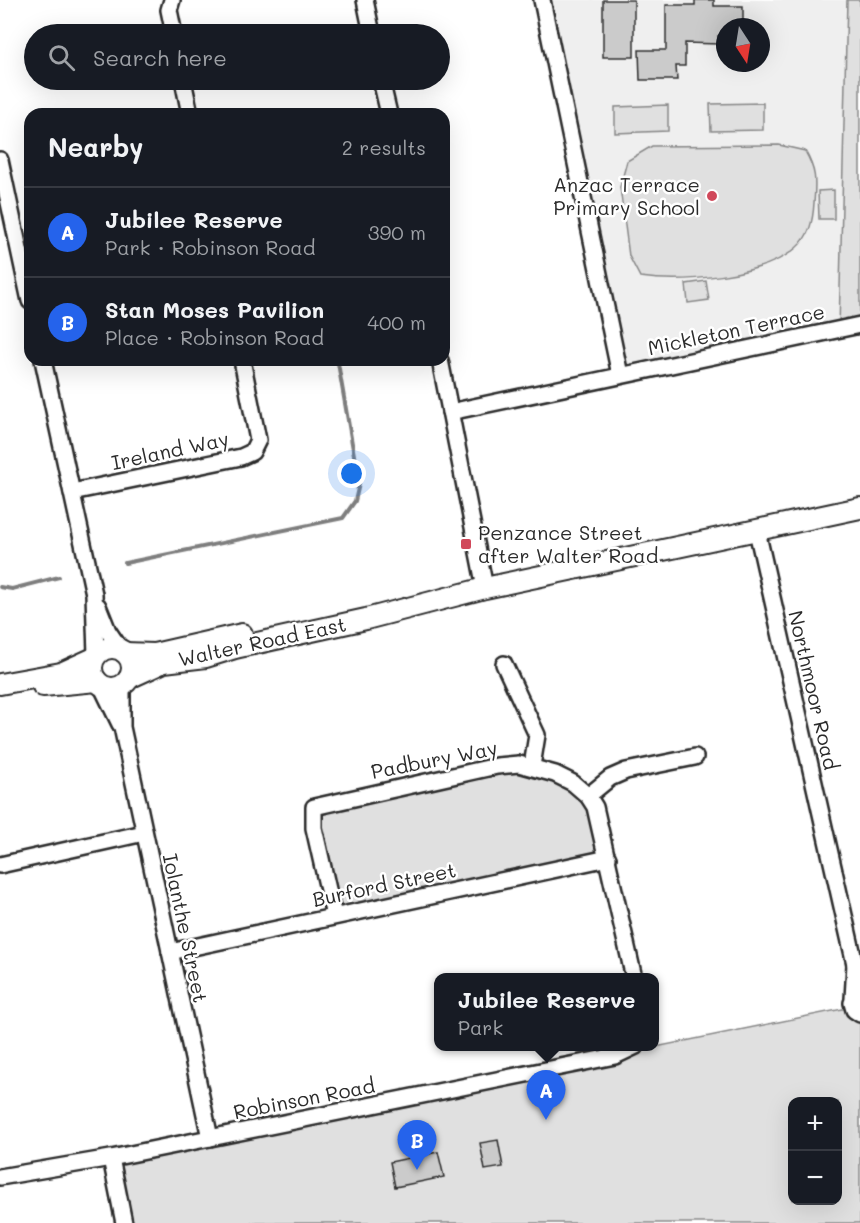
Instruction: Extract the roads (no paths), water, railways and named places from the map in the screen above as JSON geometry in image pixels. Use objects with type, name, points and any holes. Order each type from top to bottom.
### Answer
[{"type":"main road","name":"Walter Road East","points":[[125,681],[164,662],[206,657],[485,588],[860,508]]},
{"type":"main road","name":"Walter Road East","points":[[123,652],[154,654],[365,608],[398,609]]},
{"type":"main road","points":[[0,684],[61,673],[108,649],[123,652],[132,665],[125,681],[112,688],[99,683],[50,684],[0,696]]},
{"type":"main road","points":[[95,656],[92,668],[99,683]]},
{"type":"street","points":[[172,0],[169,10],[172,24]]},
{"type":"street","points":[[365,0],[370,24]]},
{"type":"street","points":[[542,0],[620,375]]},
{"type":"street","points":[[185,90],[189,108]]},
{"type":"street","points":[[383,90],[387,108]]},
{"type":"street","points":[[0,160],[24,273]]},
{"type":"street","name":"Mickleton Terrace","points":[[450,412],[860,324]]},
{"type":"street","points":[[44,366],[94,594],[108,631],[123,652]]},
{"type":"street","name":"Ireland Way","points":[[72,492],[241,457],[252,452],[258,440],[243,366]]},
{"type":"street","points":[[441,366],[485,588]]},
{"type":"street","name":"Northmoor Road","points":[[757,531],[857,970]]},
{"type":"street","points":[[94,594],[95,656]]},
{"type":"street","points":[[504,664],[537,735],[532,766]]},
{"type":"street","name":"Iolanthe Street","points":[[125,681],[122,727],[210,1138]]},
{"type":"street","name":"Iolanthe Street","points":[[99,683],[122,727]]},
{"type":"street","points":[[588,796],[610,778],[626,771],[695,757]]},
{"type":"street","name":"Padbury Way","points":[[334,916],[314,828],[314,807],[497,766],[532,766],[564,778],[588,796],[599,819],[633,973]]},
{"type":"street","points":[[0,865],[144,833]]},
{"type":"street","name":"Burford Street","points":[[170,952],[608,858]]},
{"type":"street","points":[[857,970],[858,1008]]},
{"type":"street","name":"Robinson Road","points":[[0,1177],[111,1158],[615,1056],[627,1051]]},
{"type":"street","points":[[111,1158],[124,1223]]},
{"type":"waterway","points":[[125,563],[343,518],[355,501],[359,484],[339,366]]},
{"type":"waterway","points":[[0,587],[12,589],[59,577]]},
{"type":"place","name":"Anzac Terrace Primary School","points":[[712,196]]},
{"type":"place","name":"Penzance Street after Walter Road","points":[[466,544]]},
{"type":"place","name":"Jubilee Reserve","points":[[546,1120]]},
{"type":"place","name":"Stan Moses Pavilion","points":[[417,1170]]}]
